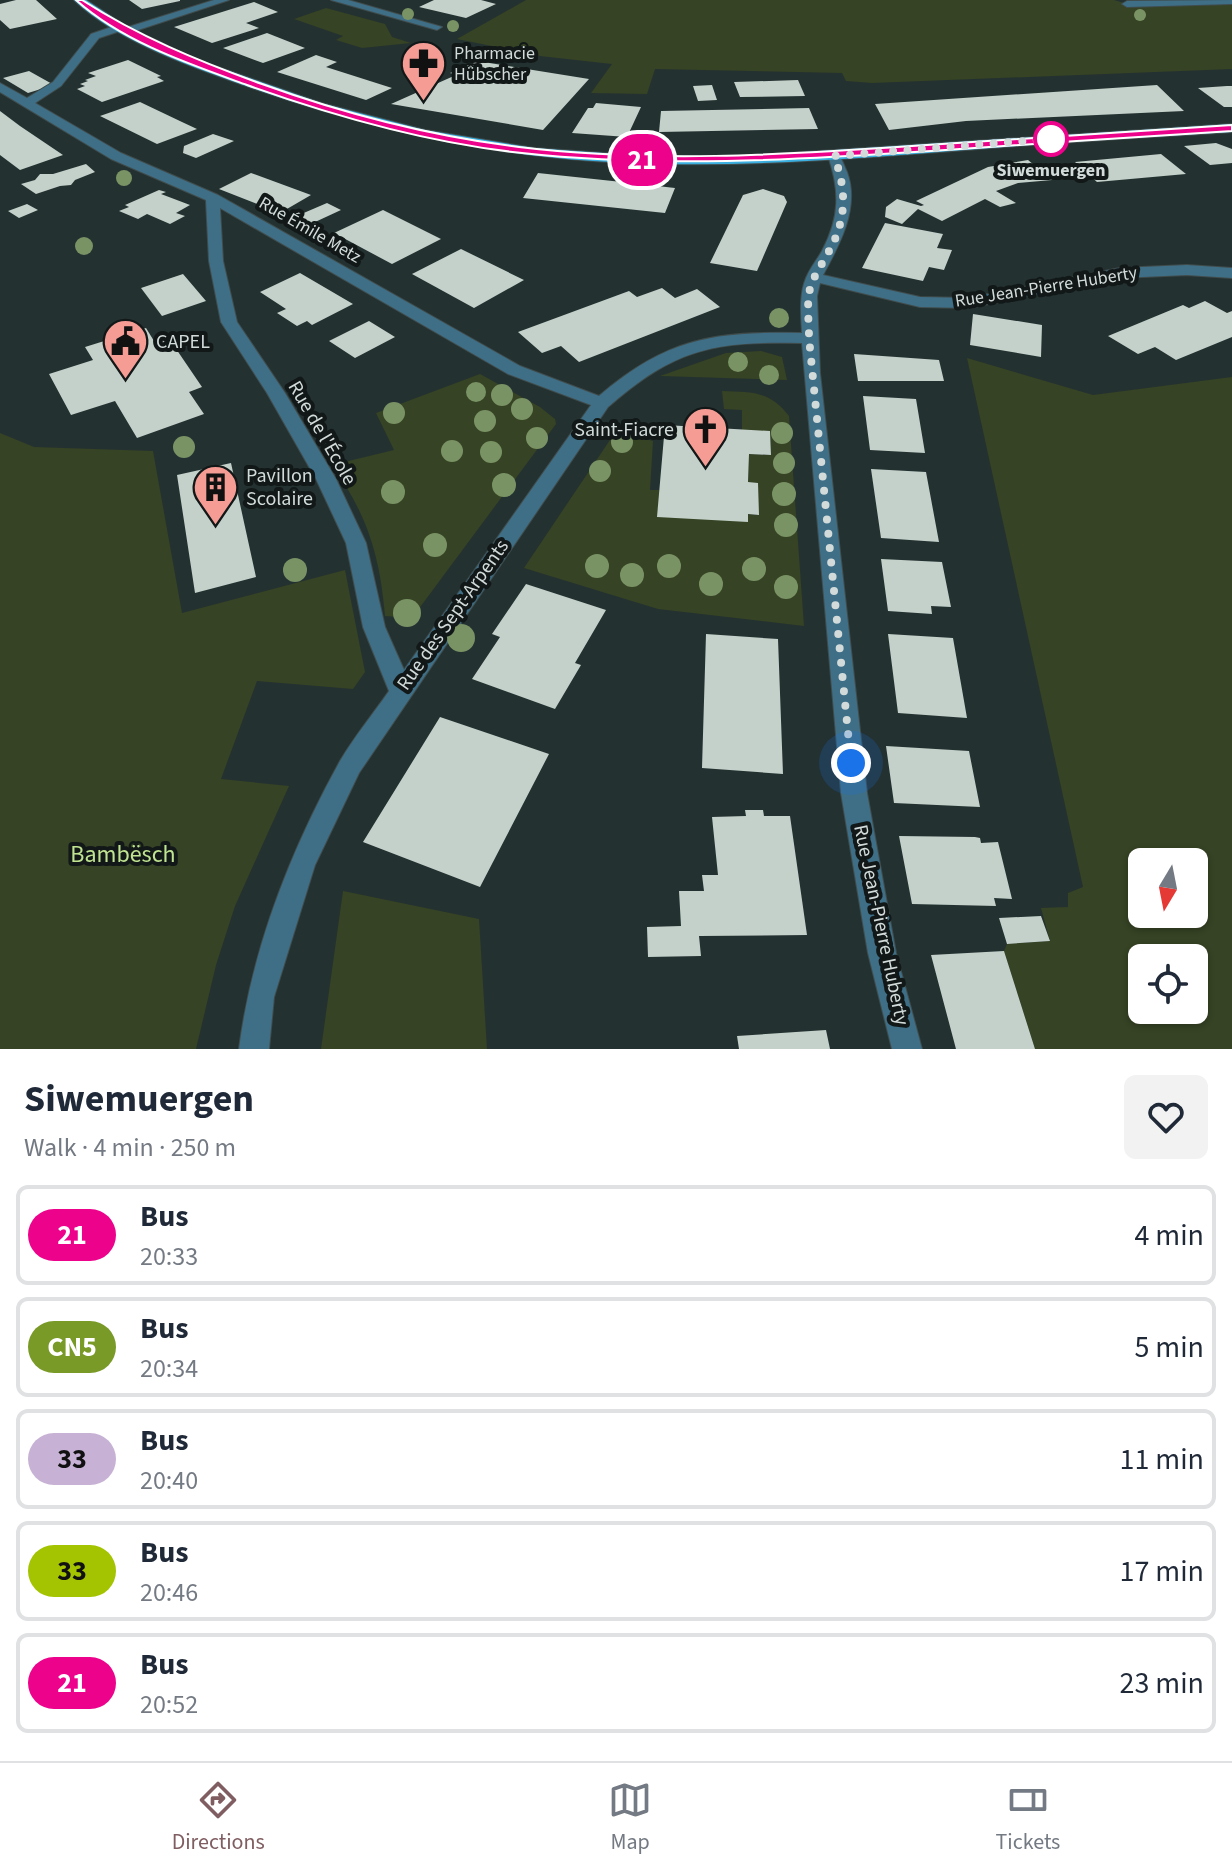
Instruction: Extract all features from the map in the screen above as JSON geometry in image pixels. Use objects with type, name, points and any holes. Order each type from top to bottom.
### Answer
[{"type":"main road","points":[[79,0],[122,29],[215,71],[318,108],[411,132],[547,153],[701,161],[834,156],[1232,128]]},
{"type":"street","points":[[28,102],[57,84],[95,36],[224,0]]},
{"type":"street","points":[[336,0],[437,27]]},
{"type":"street","points":[[1127,4],[1232,1]]},
{"type":"street","name":"Rue Émile Metz","points":[[0,87],[116,156],[213,198],[514,370],[602,403]]},
{"type":"street","name":"Rue Jean-Pierre Huberty","points":[[834,156],[844,183],[845,204],[831,248],[814,277],[809,296],[809,338],[854,793],[882,953],[907,1049]]},
{"type":"street","name":"Rue de l'École","points":[[213,198],[216,261],[229,322],[276,393],[332,492],[356,543],[374,627],[401,691]]},
{"type":"street","name":"Rue Jean-Pierre Huberty","points":[[814,277],[920,302],[968,303],[1120,273],[1187,270],[1232,273]]},
{"type":"street","name":"Rue des Sept-Arpents","points":[[254,1049],[260,997],[302,864],[350,766],[602,403],[658,360],[712,342],[770,337],[809,338]]},
{"type":"green space","points":[[526,0],[1114,0],[1127,4],[1232,1],[1232,69],[872,83],[846,81],[842,73],[655,69],[647,94],[591,93],[612,64],[540,56],[457,39]]},
{"type":"green space","points":[[326,8],[385,24],[392,37],[411,43],[362,48],[336,40],[343,36],[294,19]]},
{"type":"green space","points":[[761,351],[782,357],[787,380],[660,376],[726,353]]},
{"type":"green space","points":[[967,358],[1093,395],[1232,377],[1232,1049],[1035,1049],[1004,951],[1007,944],[1050,941],[1041,908],[1068,907],[1068,893],[1083,887]]},
{"type":"green space","points":[[480,374],[540,407],[555,419],[556,424],[412,618],[385,616],[380,574],[370,536],[354,501],[332,465],[394,450],[376,413]]},
{"type":"green space","points":[[722,391],[760,394],[775,402],[789,416],[804,626],[658,609],[524,568],[616,431],[653,441],[650,490],[660,490],[748,522],[748,514],[758,515],[758,484],[748,482],[749,454],[771,455],[770,432],[742,430],[742,410],[724,409]]},
{"type":"green space","name":"Bambësch","points":[[0,433],[34,447],[153,451],[182,613],[345,570],[365,672],[353,689],[257,681],[221,779],[289,786],[235,906],[216,965],[196,1049],[0,1049]]},
{"type":"green space","points":[[343,891],[479,919],[487,1049],[321,1049]]},
{"type":"building","points":[[36,0],[57,19],[10,29],[0,20],[0,4]]},
{"type":"building","points":[[129,0],[180,0],[180,1],[142,9]]},
{"type":"building","points":[[434,0],[481,0],[496,4],[466,18],[419,7]]},
{"type":"building","points":[[254,2],[278,12],[246,23],[259,28],[212,43],[174,27]]},
{"type":"building","points":[[267,33],[305,48],[263,63],[223,48]]},
{"type":"building","points":[[316,55],[337,62],[326,67],[392,88],[366,100],[277,72]]},
{"type":"building","points":[[128,60],[161,76],[157,77],[164,81],[102,102],[77,89],[85,86],[80,84],[88,81],[85,80],[96,76],[88,73]]},
{"type":"building","points":[[477,61],[589,79],[543,130],[391,104],[456,75],[450,73]]},
{"type":"building","points":[[29,71],[54,85],[28,93],[3,78]]},
{"type":"building","points":[[798,80],[805,96],[740,97],[734,82]]},
{"type":"building","points":[[712,85],[717,100],[698,101],[693,86]]},
{"type":"building","points":[[1157,85],[1184,111],[966,121],[889,130],[875,104]]},
{"type":"building","points":[[1232,86],[1232,107],[1224,107],[1198,88]]},
{"type":"building","points":[[140,102],[197,129],[157,144],[100,116]]},
{"type":"building","points":[[596,103],[641,107],[627,137],[572,133],[588,108],[593,108]]},
{"type":"building","points":[[809,108],[818,129],[659,132],[661,111]]},
{"type":"building","points":[[0,111],[63,155],[20,170],[0,155]]},
{"type":"building","points":[[213,134],[234,141],[196,158],[183,153],[184,146]]},
{"type":"building","points":[[1216,143],[1232,149],[1232,163],[1210,165],[1184,146]]},
{"type":"building","points":[[1161,154],[1186,174],[1097,182],[1075,162]]},
{"type":"building","points":[[1028,160],[1052,180],[1018,183],[996,191],[1016,203],[1000,207],[985,199],[942,221],[918,209],[902,224],[885,217],[886,207],[897,199],[921,206],[924,205],[916,201],[988,167]]},
{"type":"building","points":[[86,164],[95,172],[75,180],[71,185],[36,194],[21,184],[35,180],[40,174],[53,174]]},
{"type":"building","points":[[251,173],[311,195],[280,213],[219,189]]},
{"type":"building","points":[[538,173],[675,188],[665,213],[523,198]]},
{"type":"building","points":[[763,189],[784,196],[787,202],[757,271],[710,263],[743,195]]},
{"type":"building","points":[[159,190],[166,192],[161,194],[190,205],[176,213],[185,216],[170,224],[147,214],[138,219],[119,211],[129,207],[125,205]]},
{"type":"building","points":[[327,203],[341,210],[300,229],[285,221]]},
{"type":"building","points":[[27,204],[38,210],[19,218],[8,211]]},
{"type":"building","points":[[383,210],[441,239],[392,264],[334,233]]},
{"type":"building","points":[[885,223],[943,234],[937,248],[952,250],[944,270],[929,267],[923,281],[862,268]]},
{"type":"building","points":[[461,249],[524,280],[474,308],[412,274]]},
{"type":"building","points":[[300,273],[353,304],[312,325],[307,321],[297,326],[277,313],[286,309],[260,292]]},
{"type":"building","name":"CAPEL","points":[[183,274],[206,301],[162,316],[141,288]]},
{"type":"building","points":[[662,288],[675,298],[697,289],[720,307],[579,362],[561,346],[542,353],[518,332],[629,291],[637,297]]},
{"type":"building","points":[[1205,301],[1227,313],[1232,311],[1232,337],[1176,360],[1155,347],[1138,354],[1108,336],[1183,305],[1189,308]]},
{"type":"building","points":[[973,314],[1042,325],[1041,357],[970,345]]},
{"type":"building","points":[[369,321],[395,337],[355,358],[329,341]]},
{"type":"building","name":"CAPEL","points":[[146,328],[154,341],[168,337],[202,387],[189,392],[204,414],[137,438],[115,401],[71,415],[49,374],[93,360],[85,347]]},
{"type":"building","points":[[854,354],[939,360],[944,381],[858,381]]},
{"type":"building","points":[[863,396],[916,399],[925,453],[870,450]]},
{"type":"building","name":"Saint-Fiacre","points":[[665,425],[770,431],[771,455],[749,454],[748,482],[758,483],[759,515],[748,514],[748,522],[657,517]]},
{"type":"building","name":"Pavillon Scolaire","points":[[231,463],[256,577],[195,593],[177,475]]},
{"type":"building","points":[[871,469],[926,472],[939,542],[881,538]]},
{"type":"building","points":[[881,559],[942,562],[951,607],[931,606],[932,614],[888,611]]},
{"type":"building","points":[[526,584],[606,610],[575,663],[581,665],[555,709],[472,679],[500,637],[492,634]]},
{"type":"building","points":[[706,634],[778,639],[783,774],[702,768]]},
{"type":"building","points":[[888,634],[953,638],[967,718],[898,713]]},
{"type":"building","points":[[440,717],[549,754],[480,887],[363,842]]},
{"type":"building","points":[[886,746],[969,751],[980,807],[894,803]]},
{"type":"building","points":[[745,810],[763,810],[764,816],[790,816],[807,935],[699,936],[701,956],[648,957],[647,927],[681,926],[679,891],[704,891],[702,875],[718,875],[712,817],[746,816]]},
{"type":"building","points":[[899,836],[975,837],[980,838],[981,843],[998,842],[1012,899],[994,898],[996,906],[912,904]]},
{"type":"building","points":[[1041,916],[1050,941],[1007,944],[999,918]]},
{"type":"building","points":[[1004,951],[1035,1049],[956,1049],[931,955]]},
{"type":"building","points":[[826,1030],[830,1049],[739,1049],[737,1036]]},
{"type":"bus line","name":"21","points":[[79,0],[120,27],[189,61],[318,108],[411,132],[519,150],[574,156],[701,161],[834,156],[1232,128]]},
{"type":"place","name":"Pharmacie Hübscher","points":[[423,102]]},
{"type":"place","name":"Siwemuergen","points":[[1051,139]]},
{"type":"place","name":"CAPEL","points":[[125,381]]},
{"type":"place","name":"Saint-Fiacre","points":[[705,469]]},
{"type":"place","name":"Pavillon Scolaire","points":[[215,526]]},
{"type":"route","points":[[851,763],[809,338],[809,296],[814,277],[840,227],[845,204],[844,183],[834,156],[1051,139]]}]
